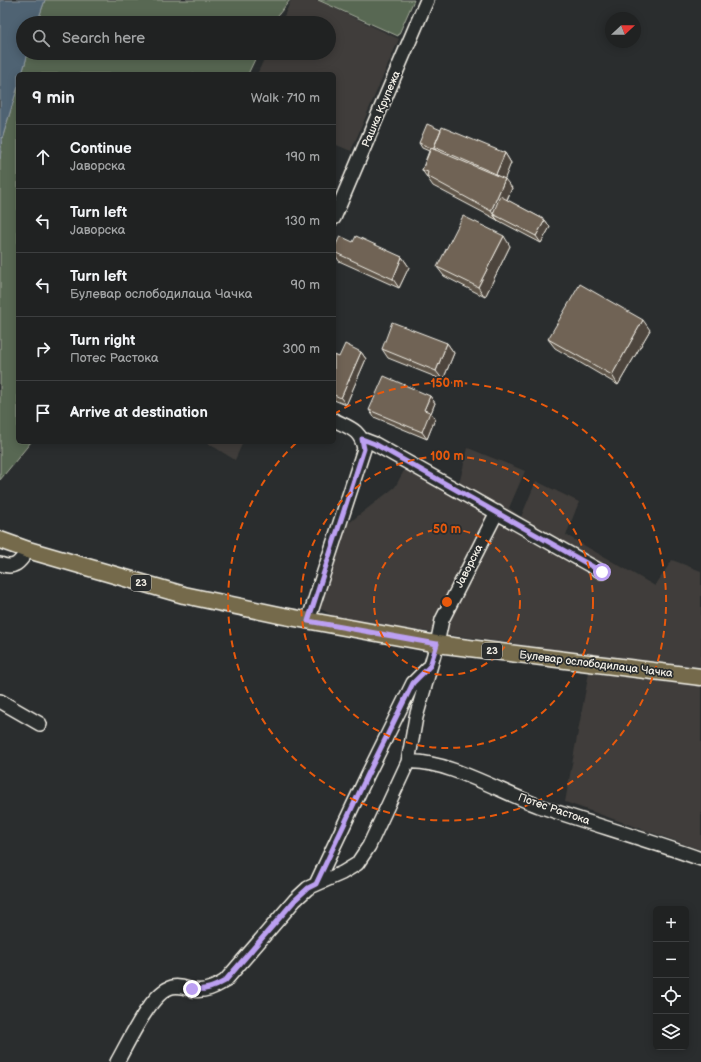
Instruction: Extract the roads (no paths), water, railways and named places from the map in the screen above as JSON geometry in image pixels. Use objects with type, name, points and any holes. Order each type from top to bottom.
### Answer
[{"type":"main road","name":"Булевар ослободилаца Чачка","points":[[0,540],[28,550],[184,595],[308,621],[437,644],[701,677]]},
{"type":"street","name":"Рашка Крупежа","points":[[336,213],[427,0]]},
{"type":"street","points":[[336,421],[355,431],[362,439],[375,444],[602,572]]},
{"type":"street","points":[[308,621],[364,449],[362,439]]},
{"type":"street","name":"Јаворска","points":[[437,644],[442,620],[497,512]]},
{"type":"street","points":[[0,564],[7,567],[14,566],[21,561],[28,550]]},
{"type":"street","points":[[118,1062],[144,1013],[160,994],[172,986],[184,986],[200,991],[225,981],[295,900],[308,888],[357,864],[369,846],[408,762],[416,717],[437,644]]},
{"type":"street","points":[[316,884],[413,683],[430,666]]},
{"type":"street","points":[[0,701],[40,724]]},
{"type":"street","name":"Потес Растока","points":[[408,762],[422,761],[541,806],[701,859]]},
{"type":"water","points":[[0,0],[45,0],[39,16],[16,16],[16,60],[26,60],[23,72],[16,72],[16,93],[2,139],[0,159]]}]
